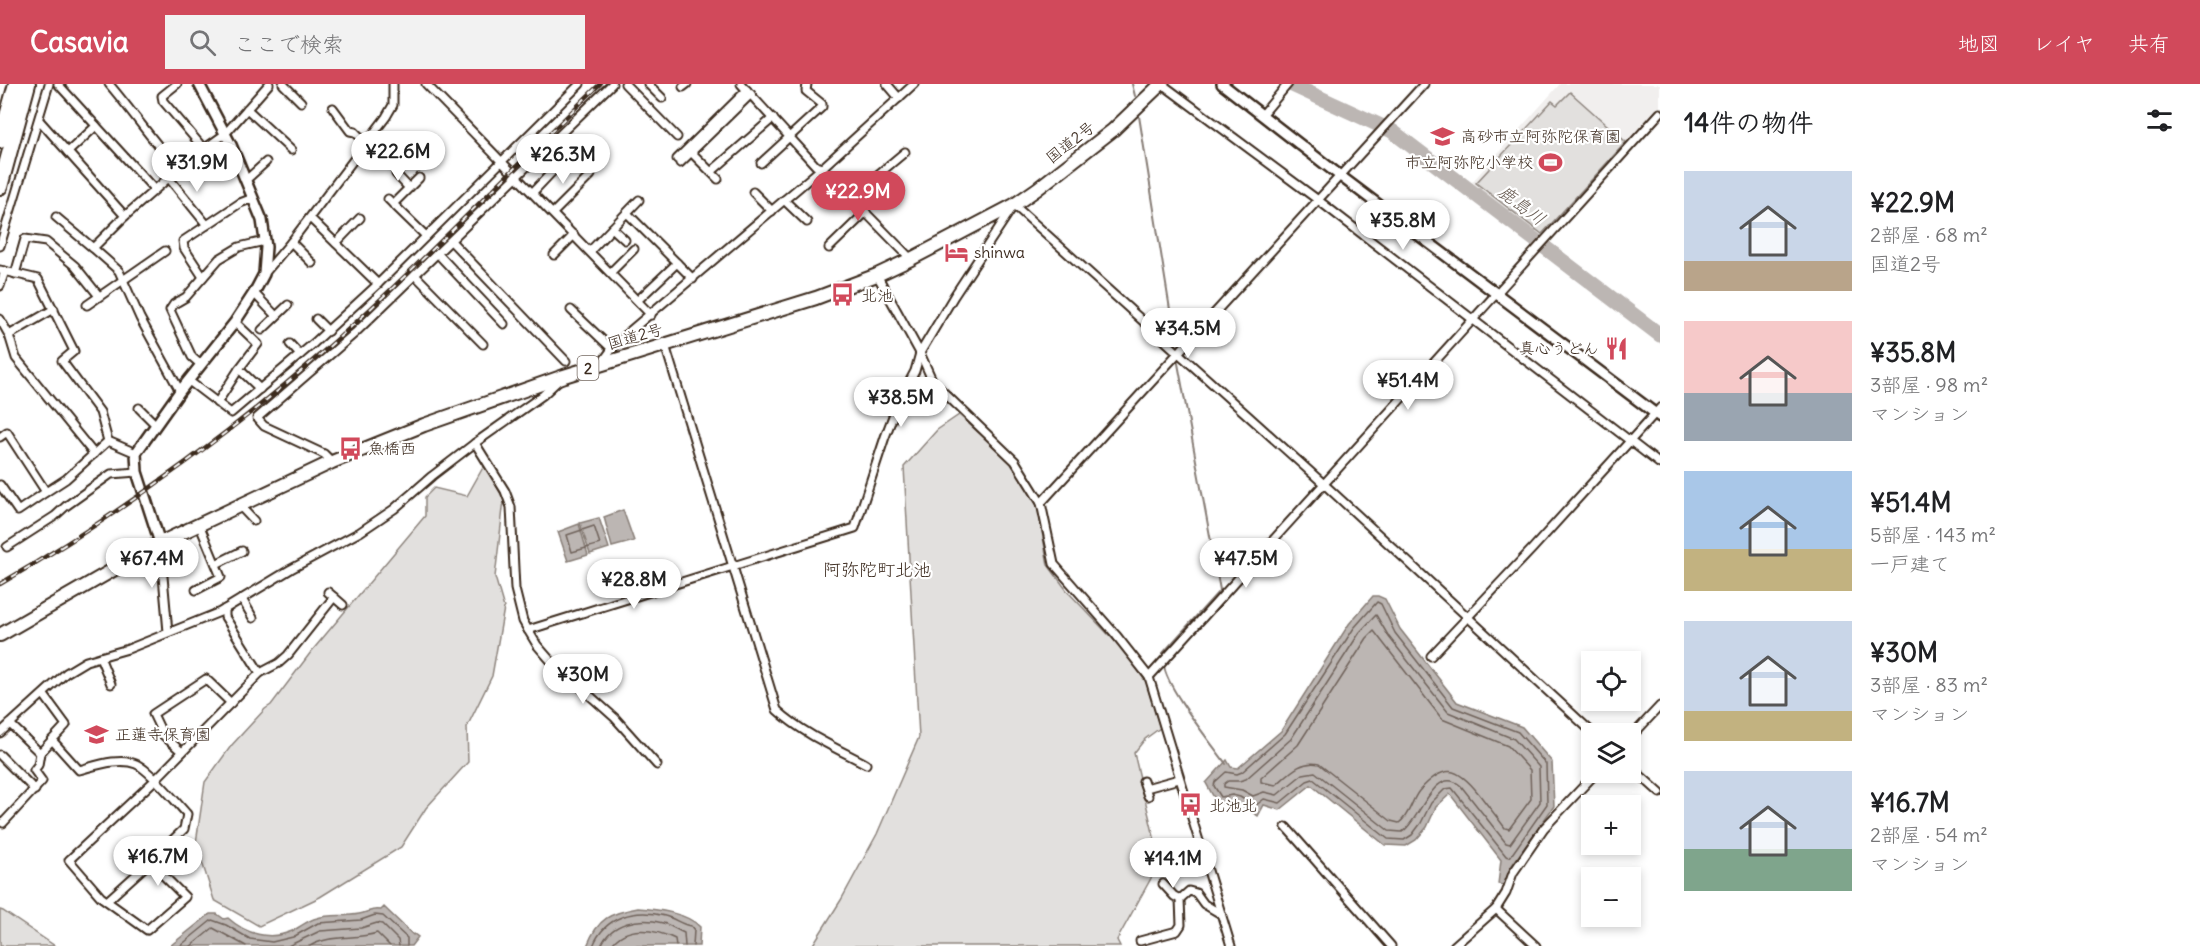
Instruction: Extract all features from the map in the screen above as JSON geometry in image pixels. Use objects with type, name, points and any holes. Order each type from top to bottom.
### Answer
[{"type":"highway","points":[[0,186],[21,93],[16,84]]},
{"type":"highway","name":"国道2号","points":[[0,636],[160,543],[332,462],[424,425],[564,376],[787,308],[877,275],[911,259],[1014,205],[1037,189],[1113,130],[1162,84]]},
{"type":"highway","points":[[0,141],[21,93]]},
{"type":"street","points":[[0,246],[49,84]]},
{"type":"street","points":[[58,84],[154,189]]},
{"type":"street","points":[[109,84],[178,169]]},
{"type":"street","points":[[177,84],[162,96],[163,100],[204,149]]},
{"type":"street","points":[[199,84],[225,134],[262,220],[265,241],[264,274]]},
{"type":"street","points":[[93,248],[154,189],[225,134],[269,84]]},
{"type":"street","points":[[283,84],[302,102]]},
{"type":"street","points":[[168,632],[160,543],[137,472],[136,453],[180,391],[235,322],[264,274],[310,218],[386,117],[393,105],[393,84]]},
{"type":"street","points":[[189,381],[231,413],[328,331],[378,284],[580,84]]},
{"type":"street","points":[[332,462],[324,454],[264,426],[257,417],[355,333],[612,84]]},
{"type":"street","points":[[625,84],[661,115],[677,137]]},
{"type":"street","points":[[648,84],[662,98]]},
{"type":"street","points":[[741,84],[816,166],[822,168],[911,259]]},
{"type":"street","points":[[761,163],[822,107],[822,104],[806,91],[807,84]]},
{"type":"street","points":[[887,84],[899,98]]},
{"type":"street","points":[[601,364],[612,349],[822,168],[914,84]]},
{"type":"street","points":[[1162,84],[1318,200],[1660,464]]},
{"type":"street","points":[[1222,84],[1339,175],[1658,412],[1431,656]]},
{"type":"street","points":[[1262,115],[1288,84]]},
{"type":"street","points":[[1041,503],[1424,84]]},
{"type":"street","points":[[430,85],[651,315]]},
{"type":"street","points":[[749,92],[690,152],[678,161],[749,92]]},
{"type":"street","points":[[333,108],[350,131],[366,144]]},
{"type":"street","points":[[247,109],[291,150]]},
{"type":"street","points":[[1149,677],[1660,113]]},
{"type":"street","points":[[711,172],[773,118]]},
{"type":"street","points":[[39,120],[124,216]]},
{"type":"street","points":[[68,152],[96,126]]},
{"type":"street","points":[[533,192],[569,154],[555,140]]},
{"type":"street","points":[[690,152],[718,180]]},
{"type":"street","points":[[851,197],[905,152]]},
{"type":"street","points":[[246,180],[266,162]]},
{"type":"street","points":[[396,174],[410,188]]},
{"type":"street","points":[[553,213],[591,175]]},
{"type":"street","points":[[168,177],[207,225]]},
{"type":"street","points":[[419,178],[410,188],[391,201],[426,236]]},
{"type":"street","points":[[753,192],[772,211]]},
{"type":"street","points":[[203,277],[184,248],[183,241],[240,203],[253,198]]},
{"type":"street","points":[[590,251],[639,200]]},
{"type":"street","points":[[784,200],[807,222]]},
{"type":"street","points":[[528,630],[855,528],[888,428],[898,402],[915,371],[920,353],[954,296],[1014,205],[1325,485],[1582,723]]},
{"type":"street","points":[[829,248],[844,238],[866,213]]},
{"type":"street","points":[[630,216],[641,223],[693,279]]},
{"type":"street","points":[[56,217],[119,272],[140,318],[180,391]]},
{"type":"street","points":[[310,218],[378,284]]},
{"type":"street","points":[[336,243],[360,218]]},
{"type":"street","points":[[612,228],[624,240]]},
{"type":"street","points":[[554,255],[574,235]]},
{"type":"street","points":[[15,274],[25,239],[46,242],[75,266],[99,296]]},
{"type":"street","points":[[201,365],[192,357],[170,310],[174,304],[186,297],[219,259],[239,247],[265,241]]},
{"type":"street","points":[[450,241],[503,289],[559,348],[566,361]]},
{"type":"street","points":[[291,242],[312,263]]},
{"type":"street","points":[[611,272],[634,249]]},
{"type":"street","points":[[87,305],[165,251]]},
{"type":"street","points":[[437,253],[504,324]]},
{"type":"street","points":[[638,300],[677,263]]},
{"type":"street","points":[[0,286],[3,270],[38,279],[75,351],[62,360],[100,412],[108,441]]},
{"type":"street","points":[[415,275],[483,344]]},
{"type":"street","points":[[877,275],[920,353],[933,382],[1015,461],[1041,503],[1054,564],[1116,634],[1149,677],[1231,946]]},
{"type":"street","points":[[254,293],[276,316]]},
{"type":"street","points":[[262,330],[288,305]]},
{"type":"street","points":[[482,313],[488,307]]},
{"type":"street","points":[[9,335],[54,309]]},
{"type":"street","points":[[583,309],[574,312],[612,349]]},
{"type":"street","points":[[0,319],[9,335],[16,358],[94,454]]},
{"type":"street","points":[[316,319],[328,331]]},
{"type":"street","points":[[217,403],[258,344],[235,322]]},
{"type":"street","points":[[290,344],[300,355]]},
{"type":"street","points":[[665,345],[777,710],[784,717],[825,742],[866,764]]},
{"type":"street","points":[[239,369],[260,389]]},
{"type":"street","points":[[0,734],[66,673],[86,661],[128,649],[225,609],[291,569],[336,547],[394,510],[432,476],[543,395],[564,376]]},
{"type":"street","points":[[139,408],[156,424]]},
{"type":"street","points":[[1,433],[7,432],[46,492]]},
{"type":"street","points":[[108,441],[136,453]]},
{"type":"street","points":[[0,485],[18,511],[66,479],[108,441]]},
{"type":"street","points":[[475,443],[505,491],[511,507],[515,590],[528,630],[550,660],[615,718],[657,765]]},
{"type":"street","points":[[11,548],[111,474],[137,472]]},
{"type":"street","points":[[239,505],[254,521]]},
{"type":"street","points":[[196,590],[221,577],[199,524]]},
{"type":"street","points":[[216,564],[242,551]]},
{"type":"street","points":[[328,592],[343,605]]},
{"type":"street","points":[[150,862],[185,897],[147,930],[107,901],[69,861],[155,780],[260,674],[288,655],[334,597]]},
{"type":"street","points":[[242,599],[253,618]]},
{"type":"street","points":[[225,609],[225,616],[260,674]]},
{"type":"street","points":[[100,657],[111,684]]},
{"type":"street","points":[[182,752],[163,735],[153,714],[206,679],[231,703]]},
{"type":"street","points":[[3,823],[42,781],[34,770],[38,765],[40,753],[66,724],[44,695]]},
{"type":"street","points":[[1641,726],[1660,706]]},
{"type":"street","points":[[10,724],[40,753]]},
{"type":"street","points":[[52,740],[78,770],[105,763],[135,764],[155,780],[187,814],[184,829],[107,901]]},
{"type":"street","points":[[0,755],[35,789]]},
{"type":"street","points":[[1641,776],[1660,793]]},
{"type":"street","points":[[1148,796],[1145,784],[1179,779]]},
{"type":"street","points":[[1454,946],[1496,909],[1506,893],[1513,873],[1544,828],[1587,783]]},
{"type":"street","points":[[1286,827],[1391,946]]},
{"type":"street","points":[[1162,884],[1180,899]]},
{"type":"street","points":[[1180,899],[1189,891],[1196,893],[1204,904],[1221,914]]},
{"type":"street","points":[[1140,941],[1178,931],[1181,925],[1180,899]]},
{"type":"street","points":[[1496,909],[1536,946]]},
{"type":"shaded area","name":"市立阿弥陀小学校","points":[[1560,84],[1660,84],[1660,108],[1541,237],[1472,182]]},
{"type":"shaded area","name":"市立阿弥陀小学校","points":[[1570,92],[1626,142],[1542,234],[1476,183],[1552,101],[1557,105]]},
{"type":"shaded area","points":[[959,415],[1010,461],[1037,504],[1048,565],[1068,592],[1127,654],[1146,682],[1160,728],[1145,739],[1134,753],[1160,862],[1117,940],[1120,946],[812,946],[841,900],[877,834],[919,737],[904,467],[937,430]]},
{"type":"shaded area","points":[[485,464],[504,500],[495,577],[504,608],[492,676],[467,727],[468,762],[426,808],[401,847],[320,897],[259,926],[214,900],[196,843],[205,782],[231,746],[271,705],[311,652],[425,516],[425,497],[434,488],[467,496]]},
{"type":"shaded area","points":[[0,910],[3,911],[55,946],[0,946]]},
{"type":"water","points":[[623,510],[634,541],[612,547],[604,517]]},
{"type":"water","points":[[599,518],[609,548],[590,554],[580,523]]},
{"type":"water","points":[[579,524],[588,555],[568,561],[558,532]]},
{"type":"water","points":[[1373,596],[1385,599],[1400,629],[1457,702],[1522,727],[1552,762],[1554,806],[1512,865],[1503,885],[1498,884],[1501,860],[1450,794],[1436,807],[1427,827],[1416,840],[1406,846],[1385,845],[1311,785],[1280,810],[1264,805],[1258,816],[1232,801],[1226,804],[1217,803],[1206,783],[1227,760],[1231,767],[1238,768],[1281,731],[1349,624]]},
{"type":"water","points":[[384,907],[413,935],[418,937],[411,946],[170,946],[210,914],[217,914],[224,919],[228,918],[250,932],[266,936],[292,931],[317,918],[354,915],[381,910]]},
{"type":"water","points":[[638,908],[671,913],[695,922],[700,927],[699,946],[587,946],[596,929],[606,918]]},
{"type":"waterway","points":[[1132,84],[1135,96]]},
{"type":"waterway","name":"鹿島川","points":[[1290,84],[1392,131],[1660,335]]},
{"type":"waterway","points":[[1139,116],[1176,347]]},
{"type":"waterway","points":[[1163,660],[1163,653],[1220,590],[1177,358]]},
{"type":"waterway","points":[[1164,665],[1166,674],[1180,700],[1226,764]]},
{"type":"railway","points":[[0,584],[85,532],[167,476],[247,416],[323,352],[394,287],[600,84]]},
{"type":"place","name":"高砂市立阿弥陀保育園","points":[[1443,136]]},
{"type":"place","name":"市立阿弥陀小学校","points":[[1551,162]]},
{"type":"place","name":"shinwa","points":[[956,252]]},
{"type":"place","name":"北池","points":[[843,295]]},
{"type":"place","name":"真心うどん","points":[[1617,348]]},
{"type":"place","name":"魚橋西","points":[[350,448]]},
{"type":"place","name":"正蓮寺保育園","points":[[97,734]]},
{"type":"place","name":"北池北","points":[[1191,805]]},
{"type":"district","name":"阿弥陀町北池","points":[[877,569]]}]
